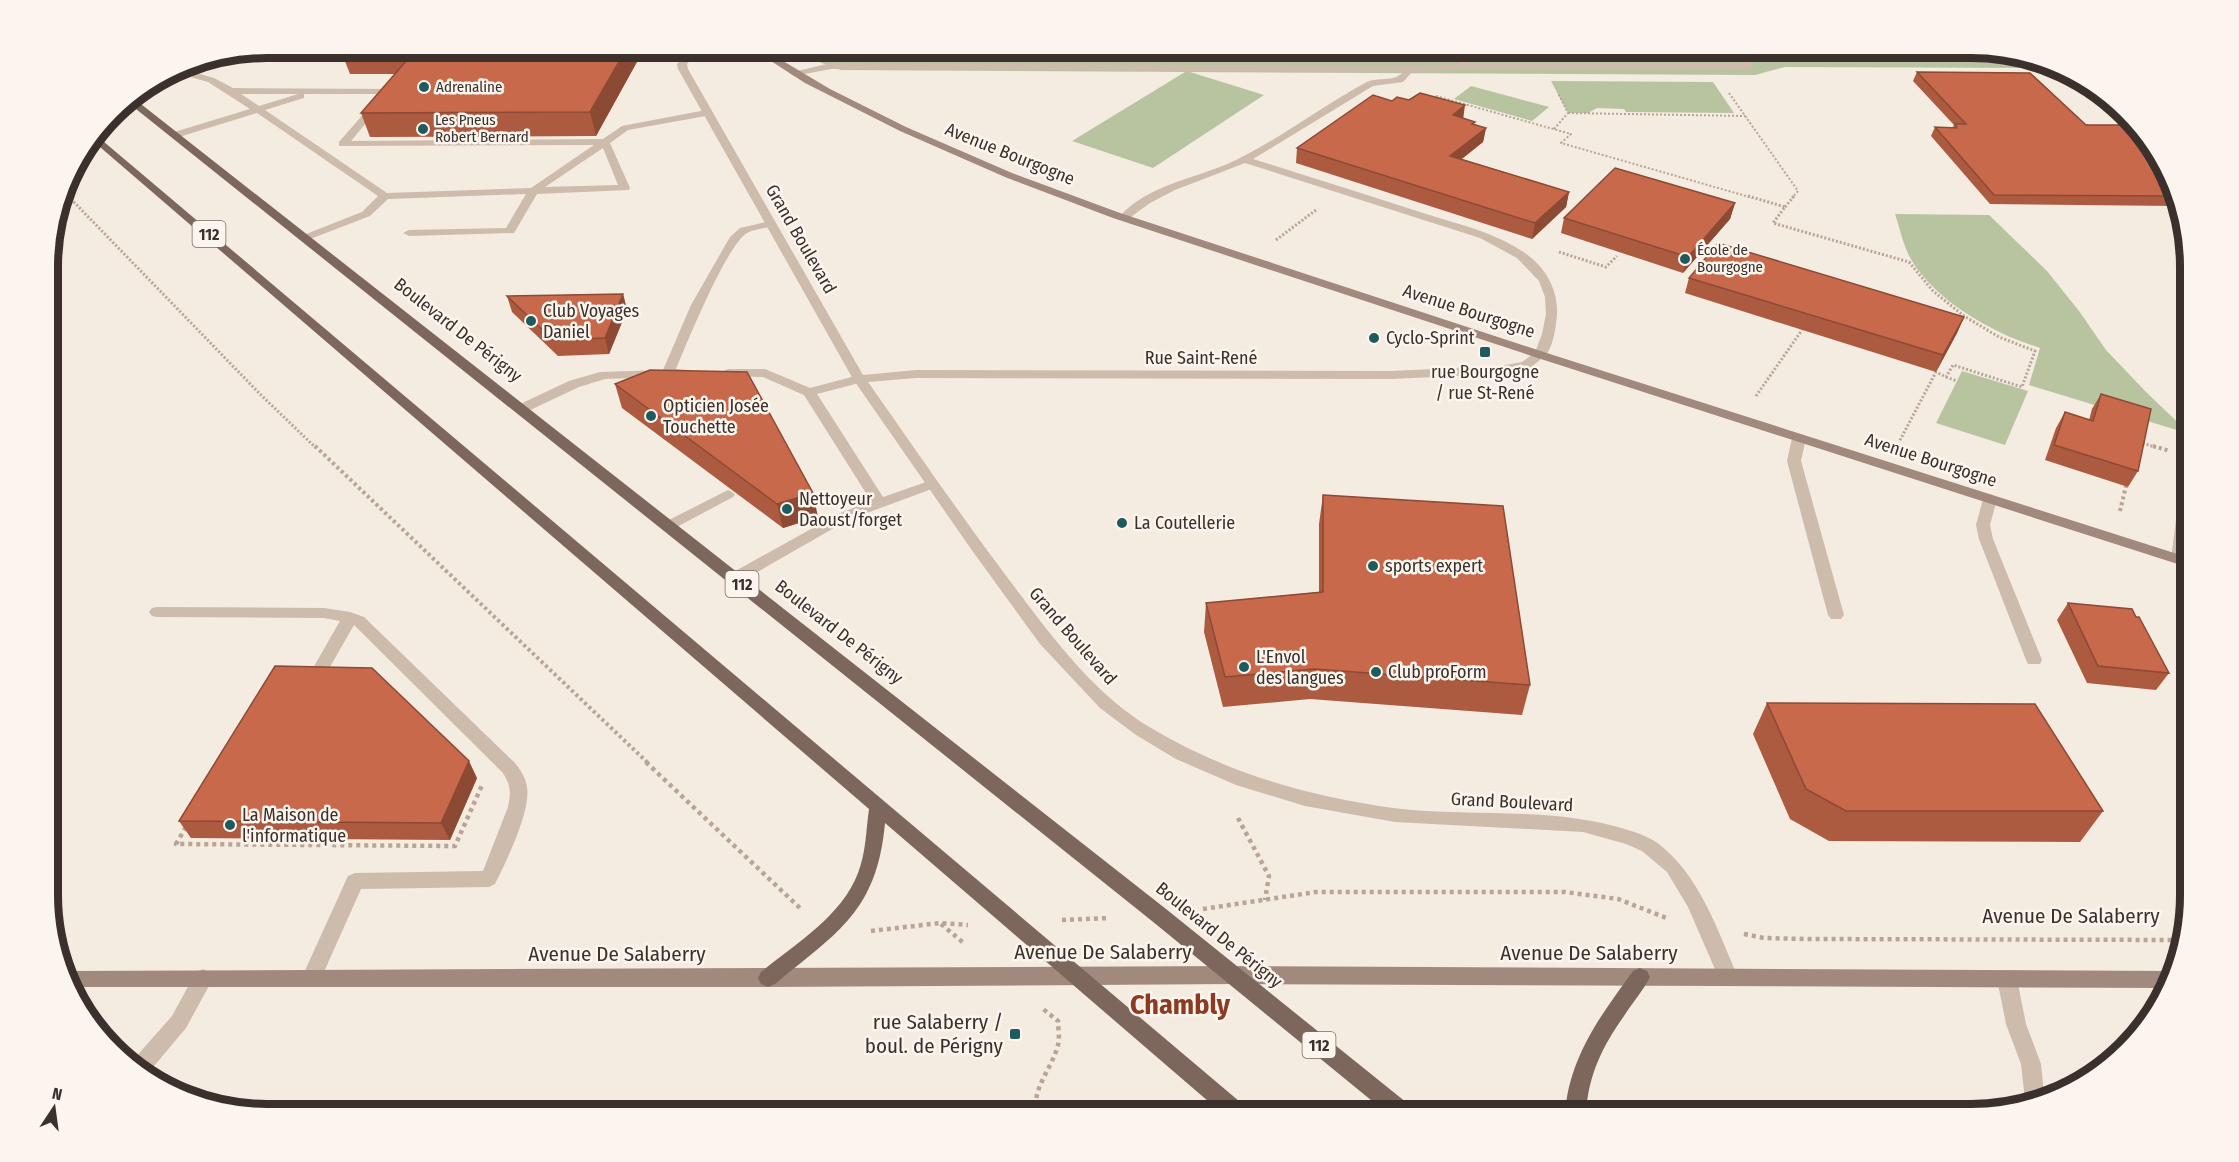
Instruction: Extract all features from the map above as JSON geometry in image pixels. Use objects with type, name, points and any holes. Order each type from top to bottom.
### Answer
[{"type":"main road","name":"Boulevard De Périgny","points":[[137,105],[1159,915],[1392,1103]]},
{"type":"main road","name":"112","points":[[100,143],[1227,1103]]},
{"type":"main road","points":[[768,978],[832,924],[860,889],[871,861],[878,804]]},
{"type":"main road","points":[[1576,1103],[1585,1061],[1601,1031],[1640,977]]},
{"type":"street","points":[[680,58],[685,59]]},
{"type":"street","name":"Avenue Bourgogne","points":[[771,58],[854,106],[966,158],[1124,218],[1540,355],[2180,560]]},
{"type":"street","points":[[1461,58],[1465,66]]},
{"type":"street","points":[[794,73],[831,66],[1408,69],[1465,66],[1749,66],[1742,58]]},
{"type":"street","name":"Grand Boulevard","points":[[685,59],[683,69],[706,113],[859,379],[932,484],[1046,640],[1106,704],[1142,731],[1182,754],[1242,780],[1335,806],[1395,815],[1574,824],[1608,830],[1630,838],[1648,846],[1677,873],[1696,903],[1728,977]]},
{"type":"street","points":[[1124,218],[1146,201],[1171,188],[1245,160],[1371,82],[1400,80],[1407,74],[1408,69]]},
{"type":"street","points":[[189,74],[211,80],[231,91],[385,196],[625,188],[605,142]]},
{"type":"street","points":[[231,91],[391,88],[343,144]]},
{"type":"street","points":[[175,135],[318,91]]},
{"type":"street","points":[[409,233],[510,231],[533,191],[625,129],[706,113]]},
{"type":"street","points":[[320,151],[343,144],[605,142]]},
{"type":"street","points":[[1245,160],[1484,236],[1517,250],[1537,267],[1549,286],[1551,323],[1549,336],[1540,355]]},
{"type":"street","points":[[305,238],[366,214],[385,196]]},
{"type":"street","points":[[668,373],[697,305],[734,239],[744,230],[770,224]]},
{"type":"street","name":"Rue Saint-René","points":[[809,392],[859,379],[916,374],[1312,376],[1459,372],[1522,366],[1540,355]]},
{"type":"street","points":[[521,409],[574,384],[604,375],[765,373],[809,392],[880,504]]},
{"type":"street","points":[[1799,438],[1794,461],[1836,615]]},
{"type":"street","points":[[735,578],[843,517],[932,484]]},
{"type":"street","points":[[668,526],[728,494]]},
{"type":"street","points":[[1990,499],[1983,525],[1986,539],[2034,660]]},
{"type":"street","points":[[157,612],[324,613],[350,617],[359,621],[508,767],[519,788],[519,802],[489,879],[355,881],[312,977]]},
{"type":"street","points":[[317,675],[350,617]]},
{"type":"street","name":"Avenue De Salaberry","points":[[76,978],[1082,978],[1234,975],[2162,979]]},
{"type":"street","points":[[144,1063],[178,1022],[203,978]]},
{"type":"street","points":[[2007,979],[2016,1024],[2031,1064],[2034,1093]]},
{"type":"path","points":[[1726,88],[1798,191],[1773,223],[1909,262],[1916,273],[1985,329],[2035,351],[2022,387],[1953,366],[1946,377]]},
{"type":"path","points":[[1556,89],[1568,113]]},
{"type":"path","points":[[1442,98],[1450,92]]},
{"type":"path","points":[[1431,95],[1572,134],[1561,143],[1785,207]]},
{"type":"path","points":[[1554,129],[1568,113],[1745,116]]},
{"type":"path","points":[[71,199],[260,394],[808,916]]},
{"type":"path","points":[[1273,242],[1323,205]]},
{"type":"path","points":[[1556,250],[1606,267],[1617,256]]},
{"type":"path","points":[[1754,399],[1802,330]]},
{"type":"path","points":[[1899,445],[1903,431],[1936,372],[1957,381]]},
{"type":"path","points":[[2133,440],[2180,457]]},
{"type":"path","points":[[2120,513],[2126,486]]},
{"type":"path","points":[[187,825],[176,844],[363,845],[421,842],[454,846],[483,782]]},
{"type":"path","points":[[1238,818],[1269,876],[1265,900]]},
{"type":"path","points":[[216,844],[220,838]]},
{"type":"path","points":[[280,845],[283,839]]},
{"type":"path","points":[[363,845],[366,839]]},
{"type":"path","name":"Avenue De Salaberry","points":[[865,932],[940,923],[969,925],[1159,915],[1316,892],[1352,891],[1565,892],[1616,898],[1655,916]]},
{"type":"path","name":"Avenue De Salaberry","points":[[1782,938],[1997,941],[2175,940]]},
{"type":"path","points":[[1036,1104],[1041,1079],[1058,1045]]},
{"type":"green space","points":[[812,58],[1972,58],[1999,60],[2032,68],[1785,67],[1755,75],[1190,72],[1264,95],[1153,168],[1072,141],[1185,72],[841,70]]},
{"type":"green space","points":[[1551,81],[1713,82],[1734,113],[1626,112],[1624,109],[1597,108],[1588,113],[1568,113]]},
{"type":"green space","points":[[1471,86],[1549,107],[1532,121],[1454,99]]},
{"type":"green space","points":[[1895,214],[1989,215],[2047,271],[2106,350],[2180,424],[2180,431],[2029,385],[2040,348],[1987,325],[1952,303],[1923,276],[1909,256]]},
{"type":"green space","points":[[1962,371],[2028,391],[2005,445],[1936,423]]},
{"type":"building","points":[[409,58],[621,58],[590,112],[361,113]]},
{"type":"building","points":[[1917,72],[2030,73],[2086,125],[2124,125],[2145,151],[2159,175],[2167,196],[1994,195],[1935,127],[1957,128],[1955,124],[1966,124]]},
{"type":"building","points":[[1420,93],[1465,105],[1453,115],[1486,128],[1450,156],[1569,192],[1535,223],[1297,148],[1373,95],[1392,101],[1397,97],[1409,100]]},
{"type":"building","points":[[1615,168],[1735,203],[1688,257],[1564,218]]},
{"type":"building","points":[[1718,243],[1964,317],[1943,355],[1689,278]]},
{"type":"building","points":[[623,294],[605,338],[553,340],[507,296]]},
{"type":"building","points":[[650,370],[747,372],[813,493],[777,504],[615,384]]},
{"type":"building","points":[[2101,394],[2151,409],[2138,471],[2054,445],[2065,412],[2093,421]]},
{"type":"building","points":[[1323,495],[1503,506],[1530,685],[1314,669],[1225,677],[1206,603],[1323,592]]},
{"type":"building","points":[[2068,603],[2132,609],[2136,617],[2139,617],[2169,673],[2098,666]]},
{"type":"building","points":[[275,666],[372,668],[469,761],[441,823],[179,821]]},
{"type":"building","points":[[1767,703],[2035,704],[2103,811],[1846,811],[1806,789]]},
{"type":"place","name":"Adrenaline","points":[[424,87]]},
{"type":"place","name":"Les Pneus Robert Bernard","points":[[423,129]]},
{"type":"place","name":"École de Bourgogne","points":[[1685,259]]},
{"type":"place","name":"Club Voyages Daniel","points":[[531,321]]},
{"type":"place","name":"Cyclo-Sprint","points":[[1374,338]]},
{"type":"place","name":"rue Bourgogne / rue St-René","points":[[1485,352]]},
{"type":"place","name":"Opticien Josée Touchette","points":[[651,416]]},
{"type":"place","name":"Nettoyeur Daoust/forget","points":[[787,509]]},
{"type":"place","name":"La Coutellerie","points":[[1122,523]]},
{"type":"place","name":"sports expert","points":[[1373,566]]},
{"type":"place","name":"L'Envol des langues","points":[[1244,667]]},
{"type":"place","name":"Club proForm","points":[[1376,672]]},
{"type":"place","name":"La Maison de l'informatique","points":[[230,825]]},
{"type":"place","name":"rue Salaberry / boul. de Périgny","points":[[1015,1034]]},
{"type":"district","name":"Chambly","points":[[1180,1004]]}]
